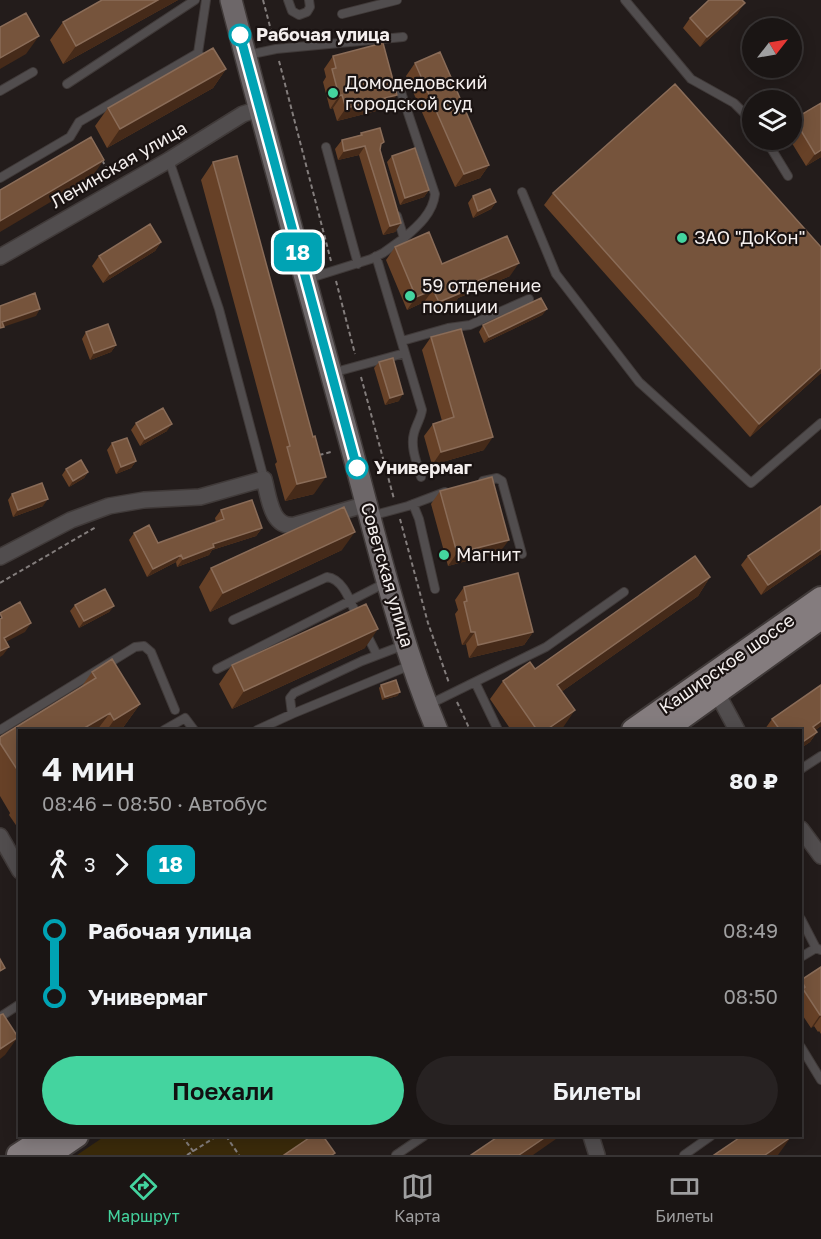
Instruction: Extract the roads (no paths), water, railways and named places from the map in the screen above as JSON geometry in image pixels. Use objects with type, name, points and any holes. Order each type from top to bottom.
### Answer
[{"type":"main road","name":"Советская улица","points":[[231,0],[368,510],[433,729]]},
{"type":"main road","name":"Каширское шоссе","points":[[634,729],[821,598]]},
{"type":"main road","name":"Каширское шоссе","points":[[666,729],[821,618]]},
{"type":"main road","points":[[18,1155],[45,1137]]},
{"type":"main road","points":[[49,1155],[76,1137]]},
{"type":"street","name":"Ленинская улица","points":[[0,257],[169,160],[243,114],[259,109]]},
{"type":"street","points":[[0,557],[70,520],[108,506],[150,499],[200,497],[264,479],[276,518],[287,526],[368,510]]},
{"type":"street","points":[[717,693],[736,729]]},
{"type":"street","points":[[0,836],[18,868]]},
{"type":"street","points":[[803,836],[821,856]]},
{"type":"street","points":[[591,1137],[597,1155]]},
{"type":"lane","points":[[67,84],[195,0]]},
{"type":"lane","points":[[206,0],[198,53],[207,66]]},
{"type":"lane","points":[[288,0],[292,11],[299,15],[308,12],[309,0]]},
{"type":"lane","points":[[342,14],[397,0]]},
{"type":"lane","points":[[625,0],[691,79],[734,103],[742,111]]},
{"type":"lane","points":[[245,55],[276,49],[403,37]]},
{"type":"lane","points":[[0,178],[70,137],[79,122],[198,53]]},
{"type":"lane","points":[[0,91],[33,72]]},
{"type":"lane","points":[[306,280],[376,256],[415,229],[426,216],[434,200],[435,194],[400,89]]},
{"type":"lane","points":[[326,147],[358,264]]},
{"type":"lane","points":[[772,150],[788,176]]},
{"type":"lane","points":[[169,160],[219,309],[264,479]]},
{"type":"lane","points":[[522,192],[556,274],[639,382],[751,483],[821,423]]},
{"type":"lane","points":[[395,207],[404,238]]},
{"type":"lane","points":[[376,256],[422,410],[413,442],[421,477]]},
{"type":"lane","points":[[402,341],[448,328],[470,326],[529,299]]},
{"type":"lane","points":[[331,373],[405,353]]},
{"type":"lane","points":[[471,485],[494,478],[502,481],[522,554]]},
{"type":"lane","points":[[368,510],[397,509],[450,490]]},
{"type":"lane","points":[[413,504],[419,519],[435,589]]},
{"type":"lane","points":[[233,620],[327,577],[338,581],[377,655]]},
{"type":"lane","points":[[217,669],[388,582]]},
{"type":"lane","points":[[427,705],[554,643],[624,592]]},
{"type":"lane","points":[[292,714],[290,701],[292,694],[406,644]]},
{"type":"lane","points":[[0,730],[135,647],[144,646],[152,652],[175,710]]},
{"type":"lane","points":[[259,729],[412,664]]},
{"type":"lane","points":[[475,682],[498,729]]},
{"type":"lane","points":[[166,729],[185,718],[193,729]]},
{"type":"lane","points":[[802,768],[821,756]]},
{"type":"lane","points":[[802,921],[819,949],[802,957]]},
{"type":"lane","points":[[0,1017],[18,1005]]},
{"type":"lane","points":[[802,1049],[821,1080]]},
{"type":"lane","points":[[396,1155],[423,1137]]},
{"type":"lane","points":[[684,1155],[710,1137]]},
{"type":"place","name":"Рабочая улица","points":[[240,35]]},
{"type":"place","name":"Домодедовский городской суд","points":[[333,93]]},
{"type":"place","name":"ЗАО \"ДоКон\"","points":[[682,238]]},
{"type":"place","name":"59 отделение полиции","points":[[410,296]]},
{"type":"place","name":"Универмаг","points":[[357,468]]},
{"type":"place","name":"Магнит","points":[[444,555]]}]
